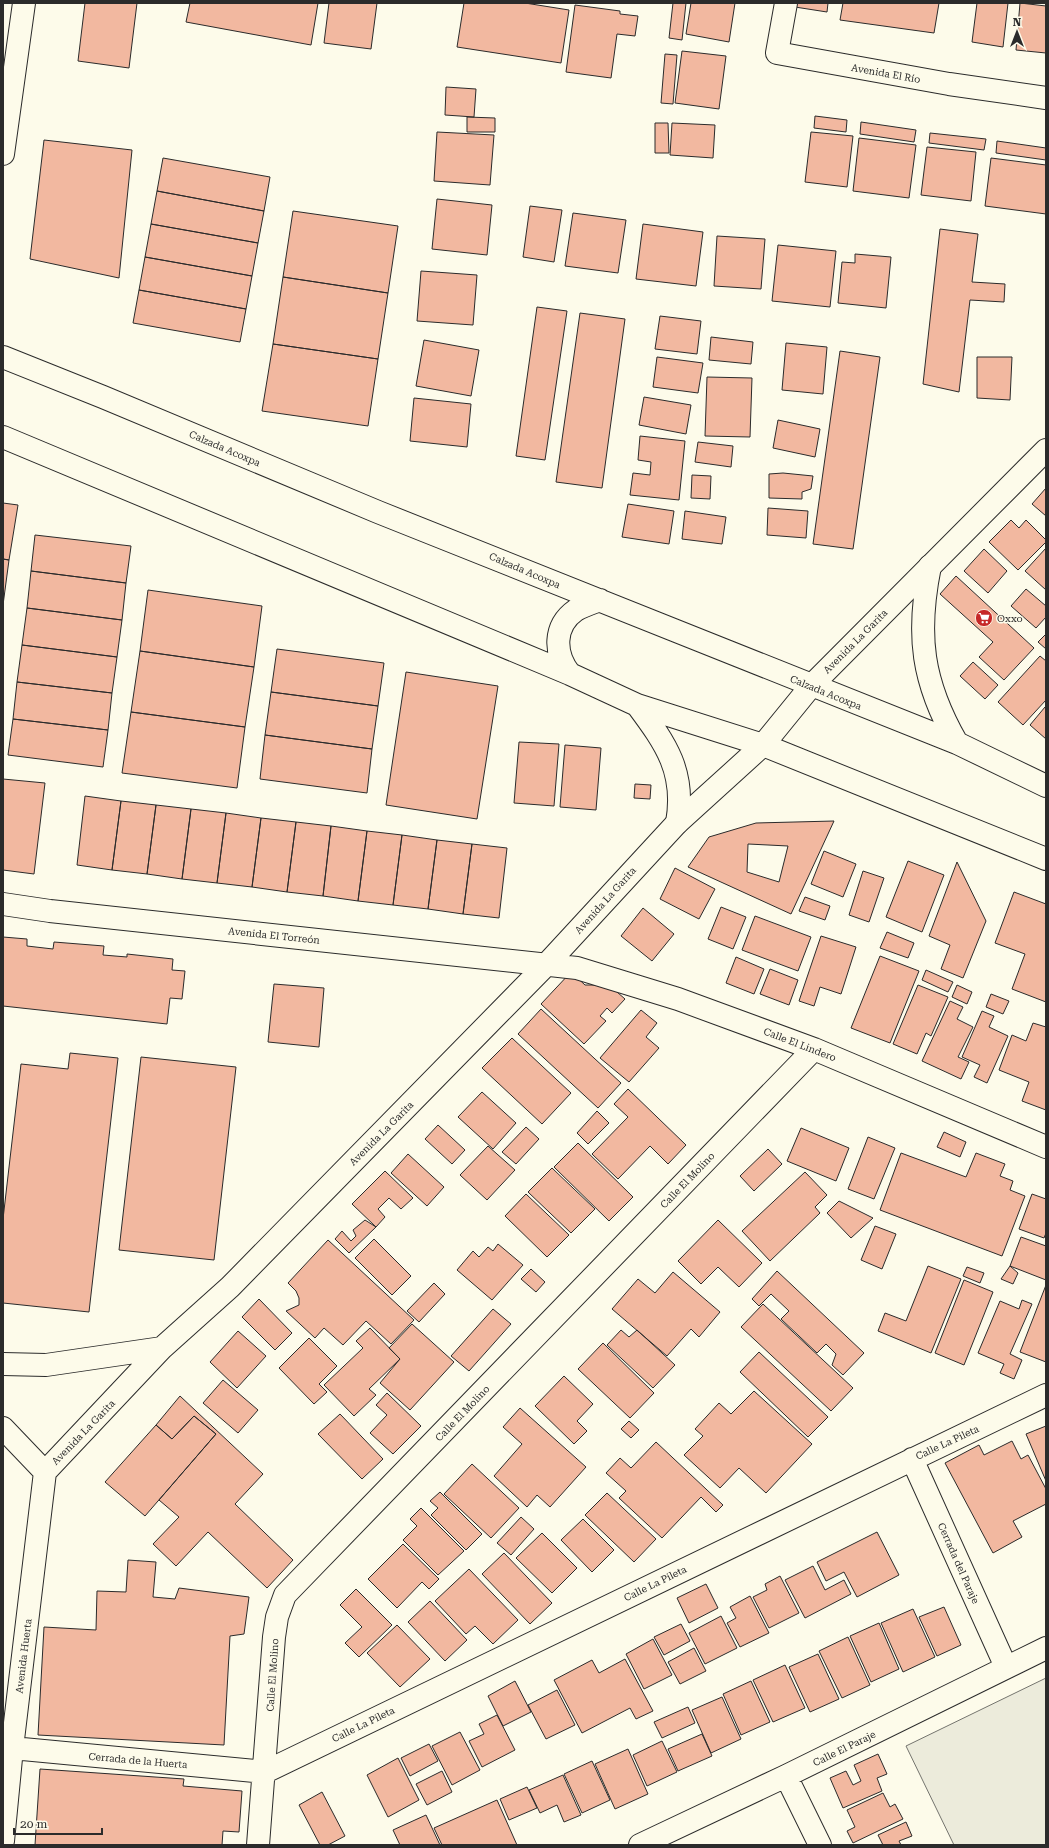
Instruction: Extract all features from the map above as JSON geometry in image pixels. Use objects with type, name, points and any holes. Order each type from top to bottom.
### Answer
[{"type":"street","points":[[3,154],[24,3]]},
{"type":"street","name":"Avenida El Río","points":[[786,3],[777,54],[949,84],[1046,98]]},
{"type":"street","name":"Calzada Acoxpa","points":[[3,357],[103,396],[378,512],[957,744],[1046,786]]},
{"type":"street","points":[[3,438],[570,674],[637,705],[763,745],[1046,859]]},
{"type":"street","name":"Avenida La Garita","points":[[3,1428],[45,1472],[162,1348],[230,1287],[546,966],[677,822],[763,745],[811,686],[1046,450]]},
{"type":"street","points":[[930,566],[924,596],[922,626],[924,656],[936,702],[957,744]]},
{"type":"street","points":[[528,657],[547,645],[559,626],[561,605],[554,582]]},
{"type":"street","points":[[570,674],[562,661],[558,647],[558,637],[561,627],[576,610],[600,600]]},
{"type":"street","points":[[637,705],[670,754],[676,770],[680,805],[677,822]]},
{"type":"street","name":"Avenida El Torreón","points":[[3,904],[50,911],[546,966]]},
{"type":"street","name":"Calle El Lindero","points":[[546,966],[576,968],[678,999],[814,1049],[1046,1147]]},
{"type":"street","name":"Calle El Molino","points":[[258,1845],[277,1617],[285,1596],[814,1049]]},
{"type":"street","points":[[3,1364],[46,1365],[162,1348]]},
{"type":"street","name":"Calle La Pileta","points":[[265,1772],[1046,1395]]},
{"type":"street","name":"Cerrada del Paraje","points":[[912,1459],[1006,1667]]},
{"type":"street","name":"Avenida Huerta","points":[[3,1841],[12,1748],[45,1472]]},
{"type":"street","name":"Calle El Paraje","points":[[640,1845],[786,1776],[1046,1648]]},
{"type":"street","name":"Cerrada de la Huerta","points":[[12,1748],[265,1772]]},
{"type":"street","points":[[786,1776],[820,1845]]},
{"type":"shaded area","points":[[1046,1678],[1046,1845],[954,1845],[906,1746]]},
{"type":"building","points":[[85,3],[137,3],[129,68],[78,61]]},
{"type":"building","points":[[190,3],[318,3],[311,45],[186,22]]},
{"type":"building","points":[[329,3],[377,3],[371,49],[324,43]]},
{"type":"building","points":[[464,3],[525,3],[569,10],[561,63],[457,47]]},
{"type":"building","points":[[673,3],[686,3],[682,40],[669,38]]},
{"type":"building","points":[[691,3],[735,3],[729,42],[686,34]]},
{"type":"building","points":[[796,3],[828,3],[827,12],[795,7]]},
{"type":"building","points":[[843,3],[939,3],[934,33],[840,20]]},
{"type":"building","points":[[977,3],[1008,3],[1003,47],[972,42]]},
{"type":"building","points":[[1020,3],[1046,6],[1046,53],[1016,50]]},
{"type":"building","points":[[575,5],[620,11],[620,14],[638,16],[635,36],[617,34],[611,78],[566,72]]},
{"type":"building","points":[[682,51],[726,56],[719,109],[675,103]]},
{"type":"building","points":[[665,54],[677,55],[673,104],[661,103]]},
{"type":"building","points":[[446,87],[476,89],[474,117],[445,115]]},
{"type":"building","points":[[815,116],[847,120],[846,132],[814,128]]},
{"type":"building","points":[[467,117],[495,118],[495,132],[467,132]]},
{"type":"building","points":[[861,122],[916,130],[914,142],[860,134]]},
{"type":"building","points":[[655,123],[668,123],[669,153],[655,153]]},
{"type":"building","points":[[672,123],[715,125],[713,158],[670,155]]},
{"type":"building","points":[[437,132],[494,135],[490,185],[434,181]]},
{"type":"building","points":[[811,132],[853,136],[847,187],[805,182]]},
{"type":"building","points":[[930,133],[986,139],[984,150],[929,143]]},
{"type":"building","points":[[859,138],[916,145],[909,198],[853,191]]},
{"type":"building","points":[[44,140],[132,150],[119,278],[30,259]]},
{"type":"building","points":[[997,141],[1046,148],[1046,160],[996,153]]},
{"type":"building","points":[[927,147],[976,152],[971,201],[921,195]]},
{"type":"building","points":[[163,158],[270,177],[264,211],[157,191]]},
{"type":"building","points":[[991,158],[1046,165],[1046,214],[985,206]]},
{"type":"building","points":[[157,191],[264,211],[258,243],[151,224]]},
{"type":"building","points":[[437,199],[492,205],[487,255],[432,249]]},
{"type":"building","points":[[530,206],[562,210],[554,262],[523,257]]},
{"type":"building","points":[[293,211],[398,226],[388,293],[283,277]]},
{"type":"building","points":[[573,213],[626,220],[618,273],[565,266]]},
{"type":"building","points":[[151,224],[258,243],[252,276],[145,257]]},
{"type":"building","points":[[643,224],[703,232],[696,286],[636,279]]},
{"type":"building","points":[[940,229],[978,234],[972,282],[1005,284],[1004,302],[970,300],[959,392],[923,384]]},
{"type":"building","points":[[717,236],[765,239],[761,289],[714,286]]},
{"type":"building","points":[[778,245],[836,251],[830,307],[772,301]]},
{"type":"building","points":[[855,254],[891,257],[886,308],[838,303],[842,262],[855,263]]},
{"type":"building","points":[[145,257],[252,276],[246,309],[139,290]]},
{"type":"building","points":[[421,271],[477,275],[473,325],[417,321]]},
{"type":"building","points":[[283,277],[388,293],[378,359],[273,344]]},
{"type":"building","points":[[139,290],[246,309],[240,342],[133,323]]},
{"type":"building","points":[[537,307],[567,311],[545,460],[516,456]]},
{"type":"building","points":[[580,313],[625,319],[602,488],[556,482]]},
{"type":"building","points":[[660,316],[701,321],[697,354],[655,349]]},
{"type":"building","points":[[711,337],[753,342],[751,364],[709,360]]},
{"type":"building","points":[[424,340],[479,350],[471,396],[416,386]]},
{"type":"building","points":[[786,343],[827,347],[823,394],[782,390]]},
{"type":"building","points":[[273,344],[378,359],[368,426],[262,411]]},
{"type":"building","points":[[840,351],[880,357],[853,549],[813,544]]},
{"type":"building","points":[[657,357],[703,363],[698,393],[653,387]]},
{"type":"building","points":[[977,357],[1012,357],[1010,400],[977,398]]},
{"type":"building","points":[[707,377],[752,378],[750,437],[705,436]]},
{"type":"building","points":[[644,397],[691,405],[686,434],[639,425]]},
{"type":"building","points":[[414,398],[471,404],[467,447],[410,441]]},
{"type":"building","points":[[778,420],[820,429],[815,457],[773,448]]},
{"type":"building","points":[[640,436],[685,441],[679,500],[630,495],[633,473],[650,475],[651,462],[638,460]]},
{"type":"building","points":[[698,442],[733,446],[731,467],[695,462]]},
{"type":"building","points":[[783,473],[813,476],[811,489],[802,492],[802,499],[769,498],[769,474]]},
{"type":"building","points":[[692,475],[711,476],[710,499],[691,498]]},
{"type":"building","points":[[1046,488],[1046,516],[1032,504]]},
{"type":"building","points":[[3,503],[18,505],[9,560],[3,559]]},
{"type":"building","points":[[628,504],[674,511],[669,544],[622,537]]},
{"type":"building","points":[[768,508],[808,511],[806,538],[767,535]]},
{"type":"building","points":[[685,511],[726,517],[722,544],[682,539]]},
{"type":"building","points":[[1011,520],[1019,528],[1026,520],[1046,540],[1046,542],[1018,570],[989,542]]},
{"type":"building","points":[[35,535],[131,546],[126,583],[31,571]]},
{"type":"building","points":[[1046,548],[1046,590],[1025,571]]},
{"type":"building","points":[[984,549],[1007,571],[988,593],[964,571]]},
{"type":"building","points":[[3,559],[9,560],[3,605]]},
{"type":"building","points":[[31,571],[126,583],[122,620],[27,608]]},
{"type":"building","name":"Oxxo","points":[[956,576],[1034,648],[1004,680],[979,657],[993,642],[940,594]]},
{"type":"building","points":[[1026,589],[1046,606],[1046,617],[1036,628],[1011,606]]},
{"type":"building","points":[[148,590],[262,606],[254,667],[140,651]]},
{"type":"building","points":[[27,608],[122,620],[117,657],[22,645]]},
{"type":"building","points":[[1046,634],[1046,649],[1038,642]]},
{"type":"building","points":[[22,645],[117,657],[112,693],[17,682]]},
{"type":"building","points":[[277,649],[384,663],[378,706],[271,692]]},
{"type":"building","points":[[140,651],[254,667],[245,727],[131,712]]},
{"type":"building","points":[[1040,656],[1046,661],[1046,700],[1023,725],[998,702]]},
{"type":"building","points":[[973,662],[998,685],[985,699],[960,676]]},
{"type":"building","points":[[406,672],[498,686],[477,819],[386,805]]},
{"type":"building","points":[[17,682],[112,693],[108,730],[13,719]]},
{"type":"building","points":[[271,692],[378,706],[372,749],[265,735]]},
{"type":"building","points":[[1045,707],[1046,708],[1046,739],[1030,725]]},
{"type":"building","points":[[131,712],[245,727],[237,788],[122,773]]},
{"type":"building","points":[[13,719],[108,730],[103,767],[8,755]]},
{"type":"building","points":[[265,735],[372,749],[367,793],[260,779]]},
{"type":"building","points":[[519,742],[559,744],[554,806],[514,803]]},
{"type":"building","points":[[565,745],[601,748],[596,810],[560,807]]},
{"type":"building","points":[[3,779],[45,783],[34,874],[3,870]]},
{"type":"building","points":[[635,784],[651,785],[650,799],[634,798]]},
{"type":"building","points":[[85,796],[121,801],[112,870],[77,865]]},
{"type":"building","points":[[121,801],[156,805],[147,874],[112,870]]},
{"type":"building","points":[[156,805],[191,809],[182,879],[147,874]]},
{"type":"building","points":[[191,809],[226,813],[217,883],[182,879]]},
{"type":"building","points":[[226,813],[261,818],[252,887],[217,883]]},
{"type":"building","points":[[261,818],[296,822],[287,892],[252,887]]},
{"type":"building","points":[[834,821],[791,914],[688,867],[709,837],[756,823]],"holes":[[[748,844],[788,846],[779,882],[747,872]]]},
{"type":"building","points":[[296,822],[331,826],[323,896],[287,892]]},
{"type":"building","points":[[331,826],[367,831],[358,901],[323,896]]},
{"type":"building","points":[[367,831],[402,835],[393,905],[358,901]]},
{"type":"building","points":[[402,835],[437,840],[428,909],[393,905]]},
{"type":"building","points":[[437,840],[472,844],[463,914],[428,909]]},
{"type":"building","points":[[472,844],[507,848],[499,918],[463,914]]},
{"type":"building","points":[[824,851],[856,864],[843,897],[811,884]]},
{"type":"building","points":[[908,861],[944,875],[922,932],[886,917]]},
{"type":"building","points":[[957,862],[986,921],[963,978],[941,969],[950,945],[929,936]]},
{"type":"building","points":[[675,868],[715,889],[699,919],[660,899]]},
{"type":"building","points":[[863,871],[884,878],[869,922],[849,915]]},
{"type":"building","points":[[1014,892],[1046,904],[1046,1002],[1012,989],[1025,954],[995,943]]},
{"type":"building","points":[[805,897],[830,906],[825,920],[799,911]]},
{"type":"building","points":[[721,907],[746,917],[733,949],[708,939]]},
{"type":"building","points":[[643,908],[674,934],[652,961],[621,936]]},
{"type":"building","points":[[755,916],[811,937],[798,971],[742,950]]},
{"type":"building","points":[[887,932],[914,943],[908,958],[880,948]]},
{"type":"building","points":[[821,936],[856,947],[841,994],[820,987],[814,1006],[799,1001]]},
{"type":"building","points":[[3,937],[27,939],[27,946],[53,949],[54,942],[104,946],[103,955],[127,957],[127,954],[173,959],[172,970],[185,971],[182,999],[170,998],[167,1024],[3,1006]]},
{"type":"building","points":[[880,956],[919,971],[890,1043],[851,1028]]},
{"type":"building","points":[[736,957],[764,969],[754,994],[726,983]]},
{"type":"building","points":[[770,969],[798,980],[789,1005],[760,994]]},
{"type":"building","points":[[926,970],[953,982],[948,992],[922,980]]},
{"type":"building","points":[[571,972],[585,985],[609,985],[625,999],[612,1013],[607,1008],[600,1016],[606,1021],[584,1044],[541,1004]]},
{"type":"building","points":[[274,984],[324,988],[319,1047],[268,1042]]},
{"type":"building","points":[[918,985],[948,997],[931,1036],[926,1033],[917,1054],[893,1044]]},
{"type":"building","points":[[957,985],[972,992],[967,1004],[952,997]]},
{"type":"building","points":[[991,994],[1009,1001],[1003,1014],[986,1007]]},
{"type":"building","points":[[950,1001],[963,1007],[957,1019],[973,1027],[958,1057],[969,1062],[961,1079],[922,1061]]},
{"type":"building","points":[[541,1009],[621,1083],[598,1108],[518,1034]]},
{"type":"building","points":[[641,1010],[657,1023],[646,1037],[659,1048],[629,1082],[600,1058]]},
{"type":"building","points":[[982,1011],[994,1016],[989,1027],[1008,1036],[987,1083],[974,1077],[980,1065],[962,1057]]},
{"type":"building","points":[[1033,1023],[1046,1027],[1046,1110],[1022,1101],[1029,1082],[999,1070],[1012,1035],[1026,1041]]},
{"type":"building","points":[[512,1038],[571,1093],[542,1124],[482,1068]]},
{"type":"building","points":[[70,1053],[118,1058],[89,1312],[3,1303],[3,1219],[21,1064],[68,1069]]},
{"type":"building","points":[[141,1057],[236,1067],[214,1260],[119,1250]]},
{"type":"building","points":[[628,1089],[686,1145],[668,1164],[650,1146],[618,1179],[592,1154],[628,1117],[614,1104]]},
{"type":"building","points":[[482,1092],[516,1123],[493,1149],[458,1117]]},
{"type":"building","points":[[597,1111],[609,1123],[588,1144],[577,1133]]},
{"type":"building","points":[[438,1125],[465,1150],[452,1164],[425,1139]]},
{"type":"building","points":[[526,1127],[539,1139],[516,1164],[502,1152]]},
{"type":"building","points":[[801,1128],[849,1148],[836,1181],[787,1161]]},
{"type":"building","points":[[944,1132],[966,1142],[960,1157],[937,1147]]},
{"type":"building","points":[[868,1137],[895,1148],[874,1199],[848,1189]]},
{"type":"building","points":[[578,1143],[633,1197],[609,1221],[554,1167]]},
{"type":"building","points":[[488,1146],[515,1170],[487,1200],[460,1175]]},
{"type":"building","points":[[768,1149],[782,1164],[754,1191],[740,1176]]},
{"type":"building","points":[[901,1153],[966,1177],[976,1153],[1005,1164],[1000,1176],[1013,1181],[1010,1190],[1025,1196],[1002,1256],[880,1210]]},
{"type":"building","points":[[408,1154],[444,1187],[427,1206],[391,1173]]},
{"type":"building","points":[[552,1168],[595,1209],[571,1233],[528,1192]]},
{"type":"building","points":[[385,1171],[413,1198],[401,1209],[389,1198],[378,1209],[385,1217],[376,1227],[352,1204]]},
{"type":"building","points":[[805,1172],[827,1195],[815,1207],[820,1213],[770,1261],[742,1231]]},
{"type":"building","points":[[526,1194],[569,1235],[547,1257],[505,1216]]},
{"type":"building","points":[[1032,1194],[1046,1199],[1046,1233],[1044,1238],[1019,1229]]},
{"type":"building","points":[[839,1201],[873,1218],[851,1238],[827,1213]]},
{"type":"building","points":[[365,1220],[376,1227],[349,1253],[335,1239],[342,1231],[351,1241],[356,1236],[353,1230]]},
{"type":"building","points":[[718,1220],[762,1263],[739,1287],[718,1267],[701,1284],[678,1261]]},
{"type":"building","points":[[875,1226],[896,1234],[882,1269],[861,1260]]},
{"type":"building","points":[[1021,1237],[1046,1246],[1046,1280],[1010,1266]]},
{"type":"building","points":[[374,1239],[411,1276],[392,1295],[355,1258]]},
{"type":"building","points":[[328,1240],[414,1320],[391,1344],[366,1321],[343,1345],[324,1328],[315,1338],[286,1311],[299,1305],[299,1298],[296,1291],[288,1283]]},
{"type":"building","points":[[498,1244],[523,1265],[492,1300],[457,1270],[473,1251],[479,1257],[488,1247],[493,1251]]},
{"type":"building","points":[[928,1266],[961,1279],[931,1353],[878,1331],[885,1313],[906,1321]]},
{"type":"building","points":[[1010,1266],[1018,1273],[1013,1284],[1001,1279]]},
{"type":"building","points":[[967,1267],[984,1273],[980,1283],[963,1276]]},
{"type":"building","points":[[531,1269],[545,1282],[536,1292],[521,1279]]},
{"type":"building","points":[[777,1271],[864,1353],[843,1375],[832,1365],[836,1354],[826,1344],[817,1353],[781,1319],[789,1311],[771,1294],[759,1306],[752,1299]]},
{"type":"building","points":[[673,1272],[720,1312],[699,1337],[691,1329],[667,1356],[612,1309],[638,1279],[655,1293]]},
{"type":"building","points":[[964,1280],[993,1292],[964,1365],[935,1353]]},
{"type":"building","points":[[434,1283],[445,1294],[419,1322],[407,1311]]},
{"type":"building","points":[[1046,1285],[1046,1362],[1020,1352]]},
{"type":"building","points":[[259,1299],[292,1333],[275,1350],[242,1317]]},
{"type":"building","points":[[1022,1300],[1032,1304],[1010,1354],[1022,1360],[1014,1379],[1000,1373],[1004,1364],[978,1353],[1000,1301],[1019,1309]]},
{"type":"building","points":[[763,1304],[853,1388],[831,1411],[741,1327]]},
{"type":"building","points":[[493,1309],[511,1324],[469,1371],[451,1356]]},
{"type":"building","points":[[412,1324],[454,1362],[410,1410],[380,1383],[400,1359],[389,1348]]},
{"type":"building","points":[[370,1328],[400,1359],[369,1389],[376,1395],[354,1416],[324,1385],[363,1348],[356,1341]]},
{"type":"building","points":[[621,1330],[629,1337],[637,1330],[675,1365],[653,1388],[607,1345]]},
{"type":"building","points":[[238,1331],[266,1356],[237,1388],[210,1362]]},
{"type":"building","points":[[309,1338],[337,1366],[319,1384],[327,1392],[314,1404],[279,1368]]},
{"type":"building","points":[[603,1343],[654,1393],[630,1418],[578,1369]]},
{"type":"building","points":[[759,1352],[828,1417],[808,1437],[740,1372]]},
{"type":"building","points":[[564,1376],[593,1404],[577,1421],[587,1431],[574,1444],[535,1406]]},
{"type":"building","points":[[223,1380],[258,1410],[238,1433],[203,1403]]},
{"type":"building","points":[[754,1391],[812,1444],[766,1493],[739,1468],[720,1488],[684,1455],[703,1436],[695,1429],[719,1403],[731,1414]]},
{"type":"building","points":[[387,1393],[421,1426],[393,1454],[370,1433],[387,1415],[376,1405]]},
{"type":"building","points":[[180,1396],[263,1474],[235,1504],[293,1560],[267,1588],[208,1532],[176,1566],[153,1544],[179,1517],[159,1500],[216,1434],[194,1416],[172,1439],[156,1425]]},
{"type":"building","points":[[520,1408],[586,1467],[550,1507],[537,1495],[527,1507],[494,1476],[522,1444],[503,1427]]},
{"type":"building","points":[[340,1414],[383,1459],[362,1479],[318,1434]]},
{"type":"building","points":[[194,1416],[216,1434],[145,1516],[105,1482],[156,1425],[172,1439]]},
{"type":"building","points":[[629,1421],[639,1430],[631,1438],[621,1429]]},
{"type":"building","points":[[1046,1426],[1046,1481],[1026,1434]]},
{"type":"building","points":[[1012,1441],[1021,1459],[1028,1455],[1046,1489],[1046,1504],[1013,1521],[1022,1537],[993,1553],[945,1463],[979,1445],[984,1455]]},
{"type":"building","points":[[656,1442],[723,1505],[716,1512],[701,1497],[662,1538],[619,1498],[626,1491],[606,1473],[620,1458],[631,1468]]},
{"type":"building","points":[[472,1464],[519,1508],[491,1538],[444,1494]]},
{"type":"building","points":[[440,1492],[482,1534],[466,1550],[431,1515],[438,1508],[430,1501]]},
{"type":"building","points":[[607,1493],[656,1539],[634,1562],[585,1515]]},
{"type":"building","points":[[421,1508],[464,1551],[438,1575],[403,1540],[417,1526],[410,1519]]},
{"type":"building","points":[[521,1517],[534,1529],[511,1555],[497,1543]]},
{"type":"building","points":[[583,1519],[614,1550],[592,1572],[561,1540]]},
{"type":"building","points":[[877,1532],[899,1575],[857,1597],[844,1572],[826,1581],[817,1562]]},
{"type":"building","points":[[542,1533],[577,1568],[552,1593],[516,1558]]},
{"type":"building","points":[[403,1544],[439,1579],[429,1589],[422,1582],[397,1608],[368,1579]]},
{"type":"building","points":[[504,1553],[552,1603],[530,1624],[482,1574]]},
{"type":"building","points":[[128,1560],[156,1562],[153,1597],[175,1599],[179,1588],[249,1597],[244,1634],[230,1636],[224,1745],[38,1735],[44,1627],[96,1630],[97,1591],[126,1592]]},
{"type":"building","points":[[813,1566],[825,1590],[844,1580],[851,1594],[805,1618],[785,1580]]},
{"type":"building","points":[[469,1569],[518,1620],[493,1644],[475,1626],[466,1634],[435,1601]]},
{"type":"building","points":[[780,1576],[799,1613],[769,1628],[753,1597],[767,1590],[765,1584]]},
{"type":"building","points":[[706,1584],[718,1608],[689,1623],[677,1598]]},
{"type":"building","points":[[356,1589],[392,1625],[359,1657],[345,1643],[362,1627],[340,1605]]},
{"type":"building","points":[[750,1596],[769,1633],[740,1647],[727,1623],[736,1618],[730,1607]]},
{"type":"building","points":[[430,1601],[467,1640],[445,1661],[408,1622]]},
{"type":"building","points":[[944,1607],[961,1645],[937,1656],[919,1617]]},
{"type":"building","points":[[913,1609],[935,1657],[903,1672],[881,1623]]},
{"type":"building","points":[[721,1616],[737,1648],[705,1664],[689,1633]]},
{"type":"building","points":[[879,1623],[899,1669],[871,1682],[850,1636]]},
{"type":"building","points":[[681,1624],[690,1641],[664,1655],[654,1637]]},
{"type":"building","points":[[397,1625],[430,1659],[400,1687],[367,1653]]},
{"type":"building","points":[[848,1637],[870,1685],[842,1698],[819,1651]]},
{"type":"building","points":[[653,1639],[672,1675],[644,1689],[626,1654]]},
{"type":"building","points":[[694,1648],[706,1671],[680,1684],[668,1662]]},
{"type":"building","points":[[818,1654],[839,1699],[810,1712],[789,1667]]},
{"type":"building","points":[[625,1659],[653,1711],[636,1719],[630,1708],[582,1733],[554,1680],[592,1660],[599,1673]]},
{"type":"building","points":[[785,1665],[805,1708],[773,1722],[753,1680]]},
{"type":"building","points":[[515,1681],[531,1712],[503,1726],[488,1696]]},
{"type":"building","points":[[751,1681],[770,1722],[741,1735],[723,1694]]},
{"type":"building","points":[[557,1690],[575,1725],[546,1739],[528,1705]]},
{"type":"building","points":[[722,1697],[741,1739],[711,1753],[692,1710]]},
{"type":"building","points":[[688,1707],[695,1723],[662,1738],[654,1722]]},
{"type":"building","points":[[497,1715],[515,1750],[482,1767],[469,1741],[484,1734],[479,1724]]},
{"type":"building","points":[[460,1732],[480,1770],[452,1785],[432,1746]]},
{"type":"building","points":[[702,1734],[712,1756],[678,1771],[668,1749]]},
{"type":"building","points":[[662,1741],[677,1772],[647,1786],[633,1755]]},
{"type":"building","points":[[429,1744],[438,1761],[410,1776],[401,1758]]},
{"type":"building","points":[[628,1749],[648,1794],[615,1809],[595,1764]]},
{"type":"building","points":[[878,1754],[887,1774],[877,1778],[882,1791],[843,1808],[830,1778],[846,1771],[853,1785],[861,1781],[854,1765]]},
{"type":"building","points":[[398,1758],[419,1800],[388,1817],[367,1775]]},
{"type":"building","points":[[592,1761],[610,1800],[582,1813],[564,1774]]},
{"type":"building","points":[[40,1769],[184,1779],[183,1786],[242,1791],[239,1832],[223,1831],[222,1845],[35,1845]]},
{"type":"building","points":[[442,1771],[452,1792],[427,1805],[416,1784]]},
{"type":"building","points":[[563,1775],[581,1815],[564,1822],[557,1805],[540,1813],[529,1790]]},
{"type":"building","points":[[527,1787],[537,1808],[509,1820],[500,1799]]},
{"type":"building","points":[[322,1792],[345,1836],[328,1845],[320,1845],[299,1805]]},
{"type":"building","points":[[883,1793],[890,1807],[895,1804],[903,1819],[853,1843],[847,1831],[855,1827],[847,1810]]},
{"type":"building","points":[[497,1800],[517,1845],[442,1845],[434,1828]]},
{"type":"building","points":[[426,1815],[440,1845],[400,1845],[393,1830]]},
{"type":"building","points":[[906,1822],[912,1836],[899,1841],[901,1845],[883,1845],[878,1835]]},
{"type":"place","name":"Oxxo","points":[[984,618]]}]
